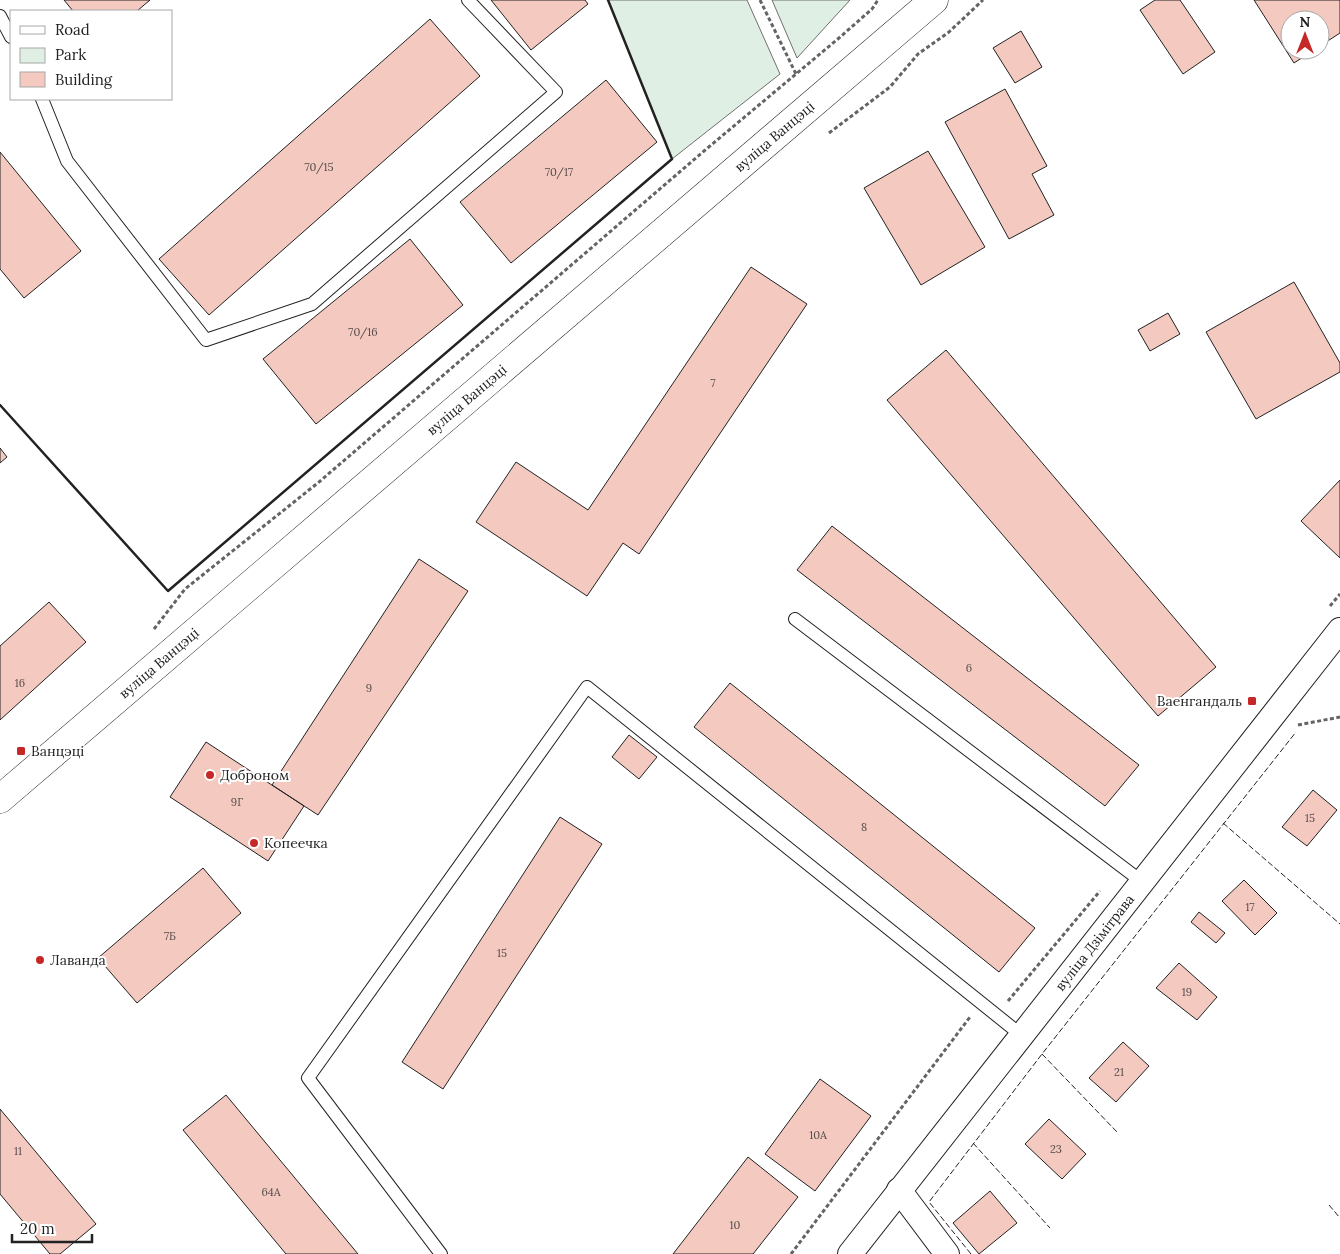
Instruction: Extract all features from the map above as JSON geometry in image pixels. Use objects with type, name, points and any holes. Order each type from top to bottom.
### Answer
[{"type":"main road","name":"вуліца Ванцэці","points":[[0,799],[934,0]]},
{"type":"street","name":"вуліца Дзімітрава","points":[[850,1254],[1020,1034],[1340,630]]},
{"type":"street","points":[[899,1190],[947,1254]]},
{"type":"lane","points":[[42,100],[67,161],[206,340],[312,304],[556,92],[468,0]]},
{"type":"lane","points":[[0,16],[10,35]]},
{"type":"lane","points":[[794,619],[1141,881]]},
{"type":"lane","points":[[441,1254],[308,1078],[587,687],[1020,1034]]},
{"type":"path","points":[[760,0],[796,74]]},
{"type":"path","points":[[148,634],[185,589],[319,482],[872,9],[878,0]]},
{"type":"path","points":[[829,133],[890,87],[918,54],[949,32],[983,0]]},
{"type":"path","points":[[791,1254],[981,1003]]},
{"type":"green space","points":[[608,0],[747,0],[780,74],[672,159]]},
{"type":"green space","points":[[772,0],[850,0],[797,58]]},
{"type":"building","points":[[64,0],[150,0],[138,10],[72,10]]},
{"type":"building","points":[[491,0],[585,0],[588,4],[531,50]]},
{"type":"building","points":[[1155,0],[1180,0],[1215,52],[1183,74],[1140,10]]},
{"type":"building","points":[[1254,0],[1340,0],[1340,33],[1330,40],[1330,10],[1280,10],[1280,41]]},
{"type":"building","points":[[430,19],[480,76],[209,315],[159,259]]},
{"type":"building","points":[[1021,31],[1042,67],[1015,83],[993,48]]},
{"type":"building","points":[[606,80],[657,142],[511,263],[460,202]]},
{"type":"building","points":[[1005,89],[1047,166],[1032,174],[1054,215],[1009,239],[945,122]]},
{"type":"building","points":[[928,151],[985,247],[921,285],[864,188]]},
{"type":"building","points":[[0,152],[81,251],[24,298],[0,269]]},
{"type":"building","points":[[410,239],[463,305],[316,424],[263,359]]},
{"type":"building","points":[[751,267],[807,304],[639,554],[623,543],[587,596],[476,522],[516,462],[588,510]]},
{"type":"building","points":[[1294,282],[1340,363],[1340,372],[1256,419],[1206,332]]},
{"type":"building","points":[[1168,313],[1180,334],[1150,351],[1138,330]]},
{"type":"building","points":[[946,350],[1216,667],[1158,716],[887,400]]},
{"type":"building","points":[[0,448],[7,457],[0,463]]},
{"type":"building","points":[[1340,480],[1340,558],[1301,521]]},
{"type":"building","points":[[832,526],[1139,765],[1105,806],[797,570]]},
{"type":"building","points":[[419,559],[468,591],[318,815],[272,785]]},
{"type":"building","points":[[49,602],[86,642],[0,720],[0,646]]},
{"type":"building","points":[[730,683],[1035,928],[999,972],[694,727]]},
{"type":"building","points":[[629,735],[657,757],[639,779],[612,757]]},
{"type":"building","points":[[206,742],[304,806],[268,861],[170,797]]},
{"type":"building","points":[[1313,790],[1337,810],[1307,846],[1282,827]]},
{"type":"building","points":[[560,817],[602,844],[443,1089],[402,1062]]},
{"type":"building","points":[[203,868],[241,913],[137,1003],[98,958]]},
{"type":"building","points":[[1244,880],[1277,913],[1255,935],[1222,901]]},
{"type":"building","points":[[1199,912],[1225,933],[1216,943],[1191,922]]},
{"type":"building","points":[[1179,963],[1217,997],[1197,1020],[1156,988]]},
{"type":"building","points":[[1123,1042],[1149,1066],[1116,1102],[1089,1078]]},
{"type":"building","points":[[820,1079],[871,1116],[815,1191],[765,1154]]},
{"type":"building","points":[[226,1095],[358,1254],[286,1254],[183,1130]]},
{"type":"building","points":[[0,1109],[96,1224],[60,1254],[50,1254],[0,1194]]},
{"type":"building","points":[[1049,1119],[1086,1154],[1062,1179],[1025,1144]]},
{"type":"building","points":[[748,1157],[798,1197],[753,1254],[673,1254]]},
{"type":"building","points":[[990,1191],[1017,1223],[979,1254],[953,1223]]},
{"type":"fence","points":[[971,1254],[929,1202],[1042,1054],[1296,732]]},
{"type":"fence","points":[[1223,823],[1340,924]]},
{"type":"fence","points":[[1042,1054],[1117,1132]]},
{"type":"fence","points":[[973,1143],[1050,1228]]},
{"type":"fence","points":[[1329,1205],[1340,1218]]},
{"type":"wall","points":[[0,405],[168,591],[672,159],[608,0]]},
{"type":"place","name":"Ваенгандаль","points":[[1252,701]]},
{"type":"place","name":"Ванцэці","points":[[21,751]]},
{"type":"place","name":"Доброном","points":[[210,775]]},
{"type":"place","name":"Копеечка","points":[[254,843]]},
{"type":"place","name":"Лаванда","points":[[40,960]]}]
